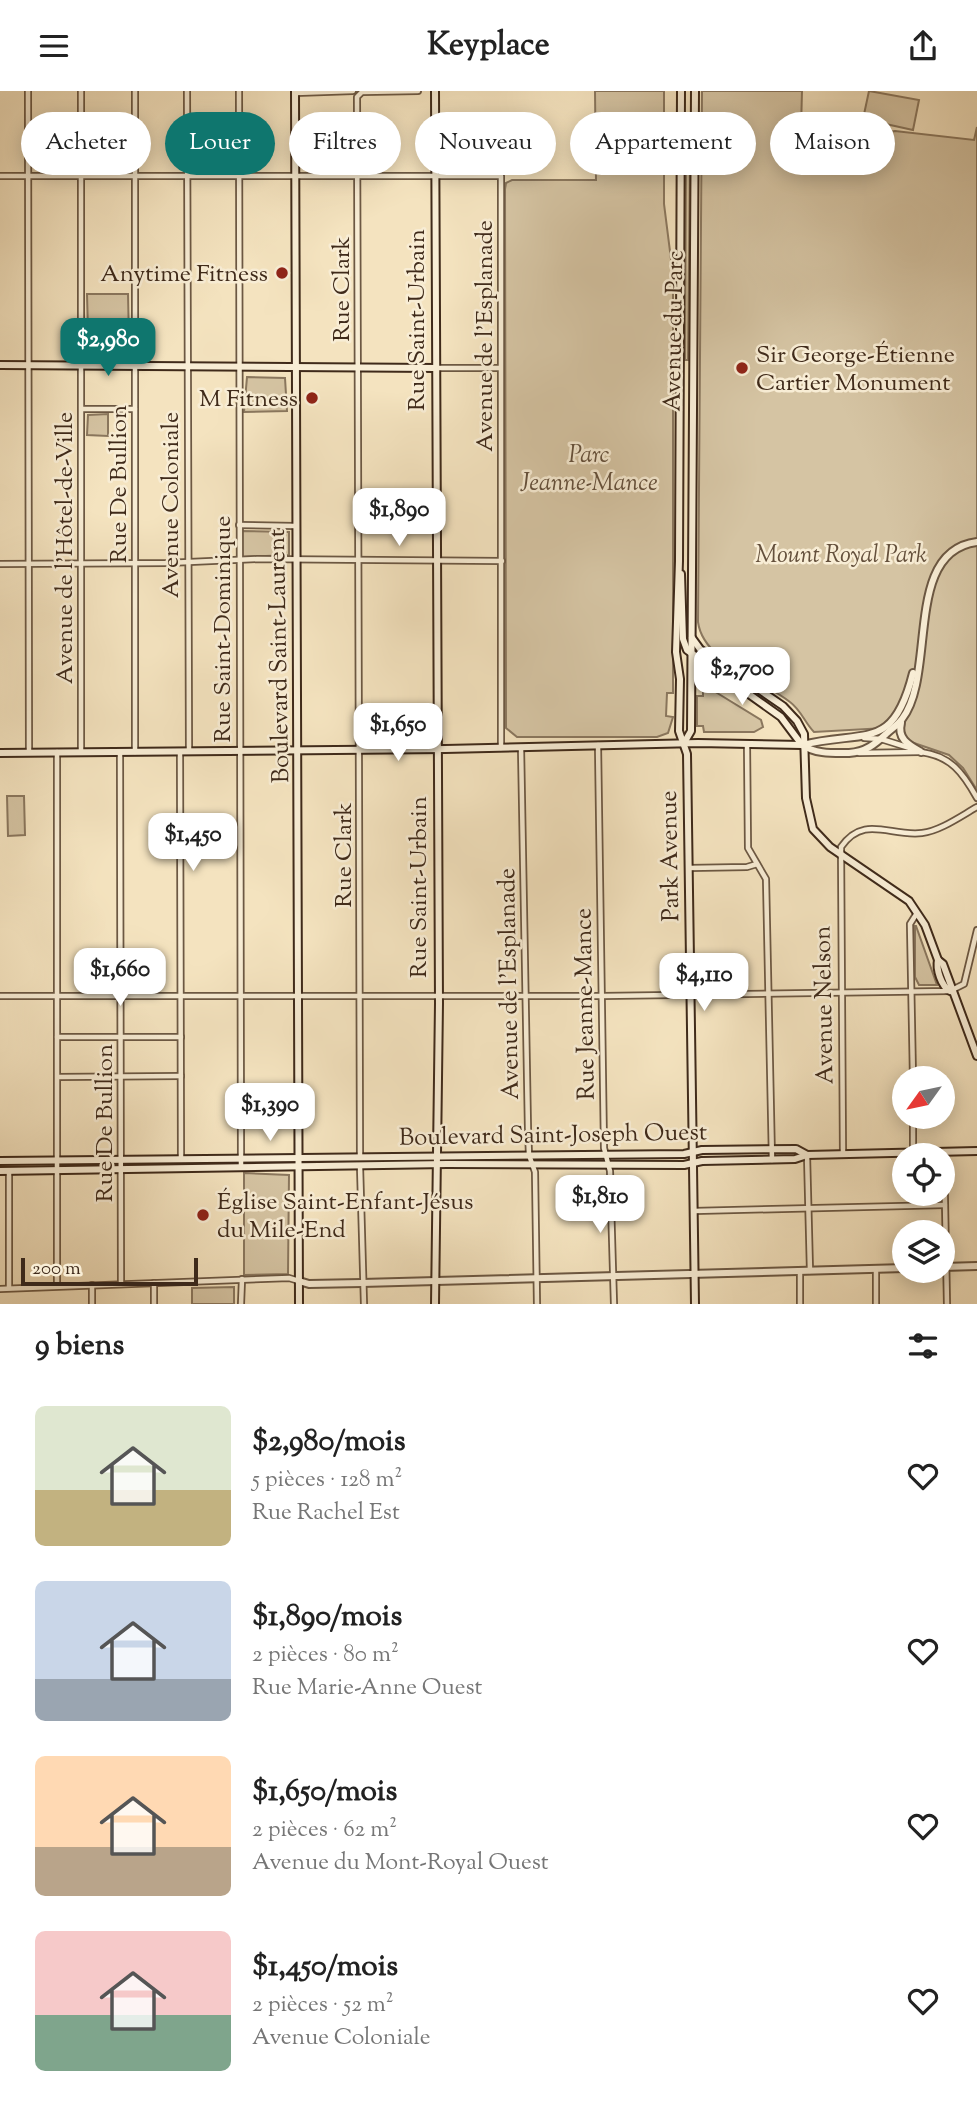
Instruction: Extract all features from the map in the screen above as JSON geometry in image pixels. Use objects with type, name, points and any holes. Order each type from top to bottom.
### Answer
[{"type":"main road","name":"Rue Saint-Urbain","points":[[435,91],[439,996],[435,1304]]},
{"type":"main road","name":"Avenue du Parc","points":[[681,91],[679,561],[676,652],[680,679],[679,731],[684,743]]},
{"type":"main road","name":"Avenue du Parc","points":[[684,743],[691,731],[695,91]]},
{"type":"main road","name":"Boulevard Saint-Laurent","points":[[295,92],[299,1304]]},
{"type":"main road","points":[[0,365],[436,368]]},
{"type":"main road","points":[[921,752],[901,736],[902,720],[913,697],[936,572],[952,550],[977,540]]},
{"type":"main road","points":[[0,753],[437,749],[684,743],[803,745],[864,738],[893,721],[906,699],[930,578],[936,562],[952,546],[977,540]]},
{"type":"main road","name":"Avenue du Parc","points":[[679,561],[683,591],[683,639],[691,656]]},
{"type":"main road","points":[[691,633],[700,649],[783,706],[802,729],[809,819],[816,833],[840,855],[904,897],[917,912],[938,960],[936,966],[943,984],[950,991],[977,1056]]},
{"type":"main road","points":[[691,656],[781,717],[803,745],[813,752],[852,753],[871,748],[902,720]]},
{"type":"main road","name":"Park Avenue","points":[[684,743],[689,868],[695,1304]]},
{"type":"main road","name":"Boulevard Saint-Joseph Ouest","points":[[0,1161],[606,1155],[772,1149],[796,1149],[807,1155]]},
{"type":"main road","name":"Boulevard Saint-Joseph Ouest","points":[[955,1151],[977,1151]]},
{"type":"main road","name":"Boulevard Saint-Joseph Ouest","points":[[0,1171],[693,1163],[892,1153]]},
{"type":"main road","points":[[955,1267],[977,1266]]},
{"type":"main road","points":[[299,1281],[309,1284],[362,1283],[892,1268]]},
{"type":"street","points":[[28,91],[29,752]]},
{"type":"street","name":"Avenue de l'Hôtel-de-Ville","points":[[81,91],[81,752]]},
{"type":"street","name":"Rue De Bullion","points":[[135,91],[135,752]]},
{"type":"street","name":"Avenue Coloniale","points":[[187,91],[189,751]]},
{"type":"street","name":"Rue Saint-Dominique","points":[[239,91],[241,1167]]},
{"type":"street","points":[[295,92],[418,91]]},
{"type":"street","name":"Rue Clark","points":[[356,92],[359,177],[360,1156]]},
{"type":"street","points":[[0,176],[436,176]]},
{"type":"street","name":"Avenue de l'Esplanade","points":[[436,176],[501,176],[501,748]]},
{"type":"street","points":[[436,368],[500,368]]},
{"type":"street","points":[[82,409],[135,409]]},
{"type":"street","points":[[239,525],[295,526]]},
{"type":"street","points":[[0,564],[135,564],[296,559],[502,561]]},
{"type":"street","points":[[864,738],[881,739],[950,762],[962,773],[977,798]]},
{"type":"street","points":[[747,744],[748,848],[766,879],[772,1160]]},
{"type":"street","name":"Rue Jeanne-Mance","points":[[598,745],[606,1155],[609,1164],[614,1304]]},
{"type":"street","name":"Avenue de l'Esplanade","points":[[521,747],[529,1155],[535,1172],[537,1304]]},
{"type":"street","points":[[180,751],[181,1158]]},
{"type":"street","points":[[57,752],[58,1286]]},
{"type":"street","name":"Rue De Bullion","points":[[120,752],[121,1284]]},
{"type":"street","points":[[852,753],[921,752]]},
{"type":"street","points":[[840,855],[844,842],[859,830],[873,828],[922,833],[977,807]]},
{"type":"street","name":"Avenue Nelson","points":[[840,855],[843,1154]]},
{"type":"street","points":[[689,868],[747,867],[757,863]]},
{"type":"street","points":[[913,1066],[911,924],[917,912]]},
{"type":"street","points":[[0,996],[602,996],[950,991],[964,984],[977,930]]},
{"type":"street","points":[[57,1037],[181,1037]]},
{"type":"street","points":[[58,1077],[181,1076]]},
{"type":"street","points":[[807,1155],[810,1271]]},
{"type":"street","points":[[360,1166],[364,1304]]},
{"type":"street","points":[[9,1171],[9,1288]]},
{"type":"street","points":[[694,1212],[900,1206]]},
{"type":"street","points":[[876,1269],[876,1304]]},
{"type":"street","points":[[800,1271],[800,1304]]},
{"type":"street","points":[[0,1289],[242,1279],[289,1278],[299,1281]]},
{"type":"street","points":[[241,1304],[242,1279]]},
{"type":"street","points":[[154,1283],[154,1304]]},
{"type":"street","points":[[945,1283],[947,1304]]},
{"type":"street","points":[[92,1285],[92,1304]]},
{"type":"green space","name":"Parc Jeanne-Mance","points":[[595,91],[664,91],[664,112],[595,112]]},
{"type":"green space","name":"Mount Royal Park","points":[[702,91],[802,91],[801,112],[770,112],[770,175],[895,175],[895,131],[974,140],[977,127],[977,790],[963,768],[949,755],[911,742],[903,735],[902,727],[814,732],[794,705],[735,668],[710,648],[702,636],[698,622],[701,175],[756,175],[756,112],[702,112]]},
{"type":"green space","points":[[869,91],[919,100],[913,130],[895,126],[895,112],[864,112]]},
{"type":"green space","name":"Parc Jeanne-Mance","points":[[596,175],[664,175],[664,204],[673,275],[673,693],[667,693],[666,716],[673,717],[668,733],[657,737],[517,737],[506,728],[505,189],[506,183],[512,180],[596,180]]},
{"type":"green space","points":[[686,175],[690,175],[688,360],[685,360]]},
{"type":"green space","points":[[87,294],[128,294],[129,341],[98,340],[98,331],[88,331]]},
{"type":"green space","points":[[247,377],[285,378],[287,411],[244,412]]},
{"type":"green space","points":[[108,414],[108,436],[87,435],[88,415]]},
{"type":"green space","points":[[242,531],[289,532],[289,555],[242,557]]},
{"type":"green space","points":[[709,688],[761,720],[763,727],[754,732],[704,732],[703,726],[697,726],[697,696],[703,696],[703,691]]},
{"type":"green space","points":[[7,796],[24,796],[25,835],[8,836]]},
{"type":"green space","points":[[915,926],[937,985],[919,985],[915,977]]},
{"type":"green space","points":[[244,1173],[289,1175],[288,1274],[244,1275]]},
{"type":"green space","points":[[234,1287],[234,1304],[192,1304],[192,1288]]},
{"type":"place","name":"Anytime Fitness","points":[[282,273]]},
{"type":"place","name":"Sir George-Étienne Cartier Monument","points":[[742,368]]},
{"type":"place","name":"M Fitness","points":[[312,398]]},
{"type":"place","name":"Église Saint-Enfant-Jésus du Mile-End","points":[[203,1215]]}]
